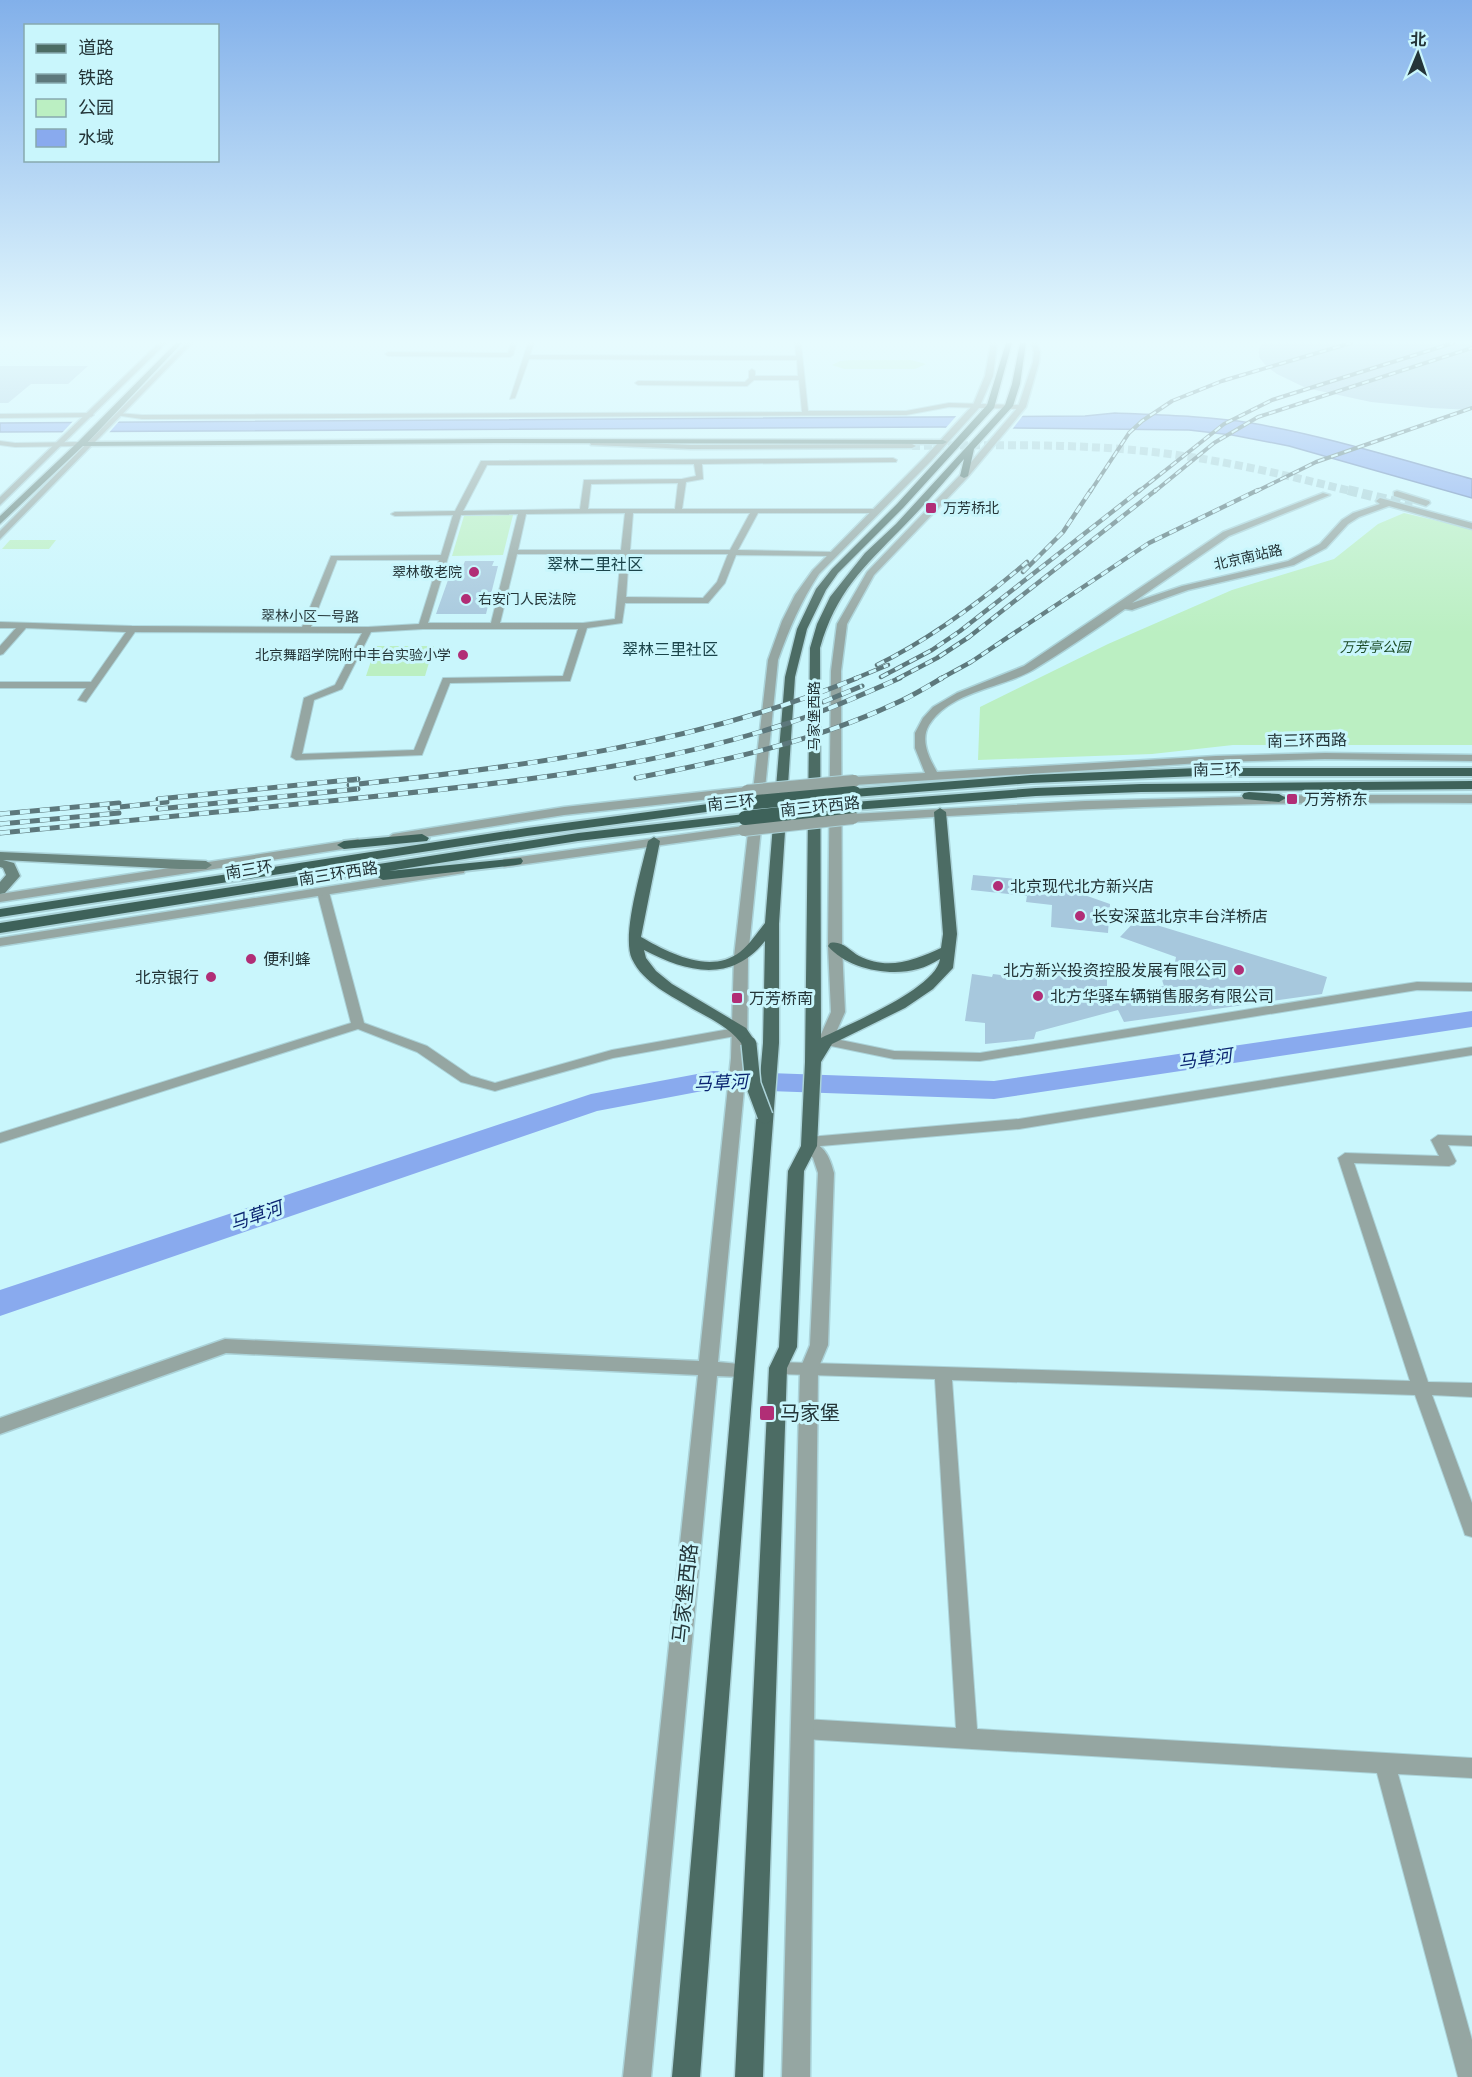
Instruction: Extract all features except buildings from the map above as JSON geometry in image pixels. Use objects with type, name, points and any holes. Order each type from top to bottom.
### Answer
[{"type":"highway","name":"南三环","points":[[0,913],[527,832],[854,800],[1031,779],[1198,772],[1472,772]]},
{"type":"highway","name":"南三环","points":[[854,800],[1141,788],[1472,785]]},
{"type":"highway","points":[[1141,788],[1279,798]]},
{"type":"highway","name":"南三环","points":[[0,927],[746,811]]},
{"type":"highway","points":[[344,845],[401,839],[527,832]]},
{"type":"highway","points":[[226,891],[516,861]]},
{"type":"highway","points":[[0,932],[65,917]]},
{"type":"main road","points":[[0,512],[78,441],[493,441],[594,443],[697,450],[939,446],[958,440]]},
{"type":"main road","name":"马家堡西路","points":[[765,1116],[771,1043],[772,924],[790,677],[802,629],[821,589],[835,571],[962,440]]},
{"type":"main road","name":"马家堡西路","points":[[818,1050],[815,648],[822,624],[835,597],[849,578],[868,555],[899,526],[980,440]]},
{"type":"main road","points":[[0,521],[78,441]]},
{"type":"main road","points":[[964,476],[972,447]]},
{"type":"main road","points":[[749,2077],[778,1368],[788,1347],[796,1170],[809,1144],[810,1111],[818,1050],[900,1005],[928,986],[946,968],[946,951],[950,934],[940,812]]},
{"type":"main road","points":[[654,841],[634,939],[639,959],[651,974],[667,987],[745,1038],[753,1084],[765,1116],[742,1370],[686,2077]]},
{"type":"main road","points":[[0,856],[36,856],[150,865],[206,864]]},
{"type":"main road","points":[[0,862],[9,866],[13,876],[0,890]]},
{"type":"main road","points":[[634,939],[666,956],[692,965],[721,964],[741,957],[772,924]]},
{"type":"main road","points":[[835,946],[856,960],[880,967],[915,966],[946,951]]},
{"type":"street","points":[[0,1138],[358,1024],[422,1049],[466,1079],[495,1087],[612,1054],[745,1038],[741,957],[773,660],[780,637],[800,595],[833,554],[945,440]]},
{"type":"street","name":"马家堡西路","points":[[818,1050],[837,1012],[835,946],[836,671],[842,624],[870,574],[996,440]]},
{"type":"street","points":[[0,443],[78,441]]},
{"type":"street","points":[[0,502],[78,441]]},
{"type":"street","points":[[1,534],[78,441]]},
{"type":"street","points":[[594,443],[691,447],[912,446]]},
{"type":"street","points":[[423,626],[458,513],[484,463],[893,460]]},
{"type":"street","points":[[584,511],[587,482],[682,481],[700,477],[698,463]]},
{"type":"street","points":[[678,512],[682,481]]},
{"type":"street","points":[[1397,494],[1472,516]]},
{"type":"street","name":"北京南站路","points":[[932,775],[921,754],[919,739],[925,722],[940,706],[1026,669],[1102,620],[1226,534],[1255,520],[1326,495]]},
{"type":"street","name":"北京南站路","points":[[1102,620],[1185,588],[1291,562],[1323,546],[1344,522],[1356,514],[1385,502],[1472,523]]},
{"type":"street","points":[[1412,506],[1472,523]]},
{"type":"street","points":[[395,514],[584,511],[877,511]]},
{"type":"street","points":[[495,626],[523,512]]},
{"type":"street","points":[[629,512],[621,600],[705,602],[721,583],[733,552],[755,512]]},
{"type":"street","points":[[514,552],[833,554]]},
{"type":"street","points":[[306,628],[334,558],[444,557]]},
{"type":"street","name":"翠林小区一号路","points":[[0,625],[132,629],[368,630],[423,626],[583,626],[619,621],[621,600]]},
{"type":"street","points":[[0,652],[23,626]]},
{"type":"street","points":[[368,630],[339,687],[309,698],[296,757],[418,753],[446,680],[567,679],[583,626]]},
{"type":"street","points":[[82,699],[132,629]]},
{"type":"street","points":[[0,685],[93,685]]},
{"type":"street","name":"南三环西路","points":[[0,898],[206,864],[564,811],[746,811],[854,800],[932,775],[1216,759],[1325,756],[1472,758]]},
{"type":"street","name":"南三环西路","points":[[854,800],[940,812],[1056,805],[1279,798],[1472,799]]},
{"type":"street","name":"南三环西路","points":[[0,942],[654,841],[746,811]]},
{"type":"street","points":[[323,892],[358,1024]]},
{"type":"street","points":[[818,1050],[980,1057],[1417,986],[1472,987]]},
{"type":"street","name":"马家堡西路","points":[[637,2077],[706,1369],[739,1058],[745,1038]]},
{"type":"street","points":[[809,1144],[1019,1124],[1472,1051]]},
{"type":"street","points":[[1472,1141],[1438,1140],[1449,1161],[1345,1158],[1421,1388],[1472,1529]]},
{"type":"street","points":[[796,2077],[809,1370],[819,1346],[826,1173],[821,1156],[809,1144]]},
{"type":"street","points":[[0,1426],[225,1346],[742,1370]]},
{"type":"street","points":[[778,1368],[1472,1390]]},
{"type":"street","points":[[943,1372],[967,1739]]},
{"type":"street","points":[[804,1729],[1472,1768]]},
{"type":"street","points":[[1385,1764],[1470,2077]]},
{"type":"green space","name":"万芳亭公园","points":[[1404,513],[1472,529],[1472,745],[1233,745],[1152,754],[978,760],[980,707],[1108,644],[1232,590],[1334,559],[1378,524]]},
{"type":"green space","points":[[513,515],[503,555],[452,556],[464,516]]},
{"type":"green space","points":[[10,540],[56,540],[49,549],[2,549]]},
{"type":"green space","points":[[376,646],[434,646],[425,676],[366,676]]},
{"type":"water","points":[[1258,440],[1330,440],[1362,448],[1472,479],[1472,498],[1289,446]]},
{"type":"waterway","name":"马草河","points":[[0,1303],[591,1103],[713,1080],[994,1090],[1472,1019]]},
{"type":"tunnel","points":[[912,446],[1068,446],[1162,453],[1211,460],[1354,492]]},
{"type":"tunnel","points":[[1348,490],[1412,506]]},
{"type":"railway","points":[[1090,492],[1124,440]]},
{"type":"railway","points":[[1138,492],[1204,440]]},
{"type":"railway","points":[[1154,492],[1219,440]]},
{"type":"railway","points":[[1255,492],[1316,462],[1380,440]]},
{"type":"railway","points":[[1023,572],[1063,532],[1091,490]]},
{"type":"railway","points":[[881,677],[932,650],[960,631],[1140,490]]},
{"type":"railway","points":[[897,679],[937,658],[969,637],[1156,490]]},
{"type":"railway","points":[[940,679],[971,662],[1149,543],[1258,490]]},
{"type":"railway","points":[[877,665],[917,643],[955,618],[1027,562]]},
{"type":"railway","points":[[854,679],[888,665]]},
{"type":"railway","points":[[349,785],[543,761],[671,737],[796,701],[857,678]]},
{"type":"railway","points":[[0,833],[450,789],[615,766],[723,742],[776,727],[823,711],[900,678]]},
{"type":"railway","points":[[636,778],[702,765],[800,740],[900,701],[942,678]]},
{"type":"railway","points":[[823,702],[862,686]]},
{"type":"railway","points":[[158,799],[358,779]]},
{"type":"railway","points":[[158,809],[358,789]]},
{"type":"railway","points":[[110,808],[167,802]]},
{"type":"railway","points":[[0,814],[119,803]]},
{"type":"railway","points":[[0,824],[119,813]]},
{"type":"place","name":"万芳桥北","points":[[931,508]]},
{"type":"place","name":"翠林敬老院","points":[[474,572]]},
{"type":"place","name":"右安门人民法院","points":[[466,599]]},
{"type":"place","name":"北京舞蹈学院附中丰台实验小学","points":[[463,655]]},
{"type":"place","name":"万芳桥东","points":[[1292,799]]},
{"type":"place","name":"北京现代北方新兴店","points":[[998,886]]},
{"type":"place","name":"长安深蓝北京丰台洋桥店","points":[[1080,916]]},
{"type":"place","name":"便利蜂","points":[[251,959]]},
{"type":"place","name":"北方新兴投资控股发展有限公司","points":[[1239,970]]},
{"type":"place","name":"北京银行","points":[[211,977]]},
{"type":"place","name":"北方华驿车辆销售服务有限公司","points":[[1038,996]]},
{"type":"place","name":"万芳桥南","points":[[737,998]]},
{"type":"place","name":"马家堡","points":[[767,1413]]},
{"type":"district","name":"翠林二里社区","points":[[595,564]]},
{"type":"district","name":"翠林三里社区","points":[[670,649]]}]
